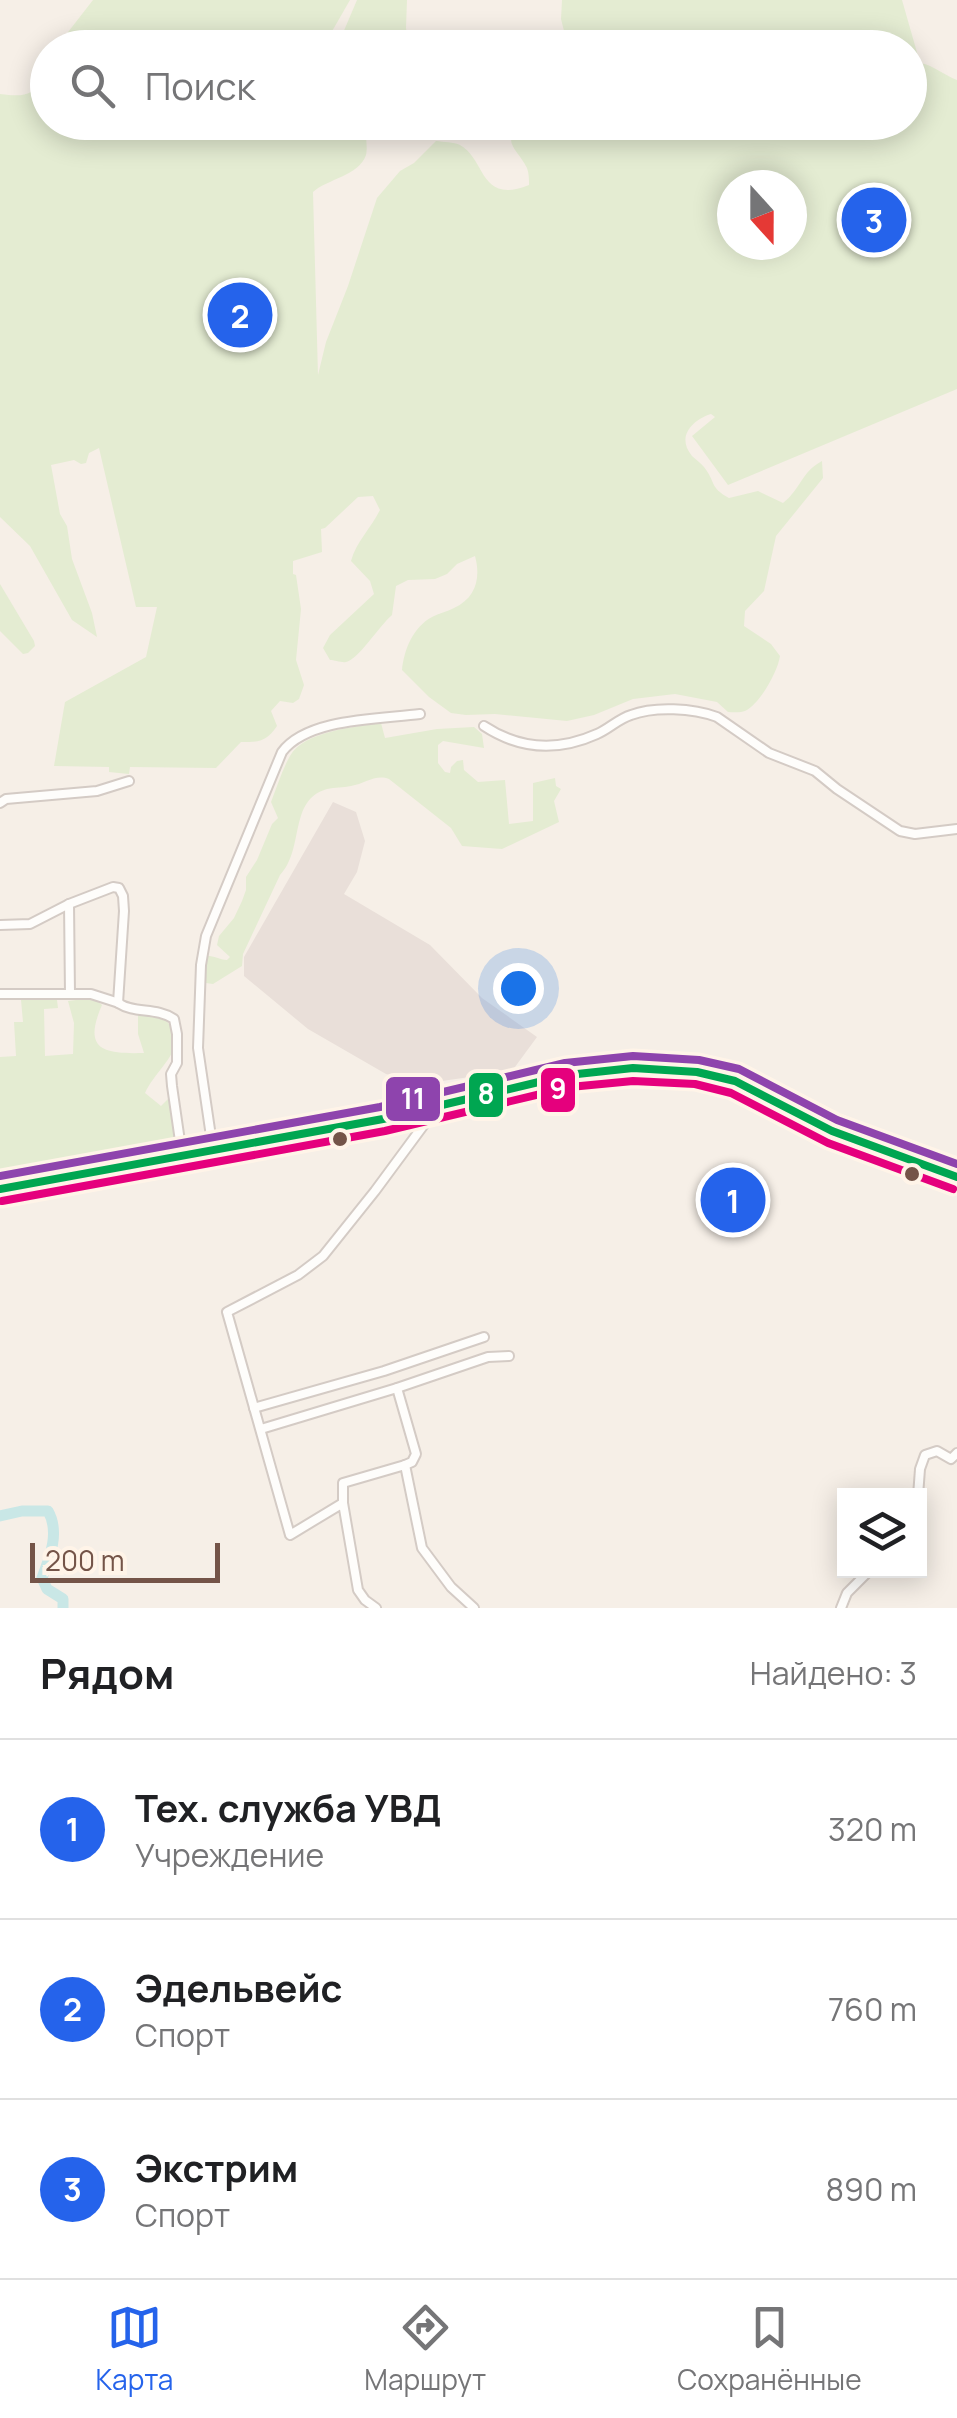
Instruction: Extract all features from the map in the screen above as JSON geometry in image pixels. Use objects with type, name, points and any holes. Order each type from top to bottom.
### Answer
[{"type":"street","points":[[484,726],[494,734],[540,747],[588,738],[641,712],[676,710],[707,714],[769,753],[814,771],[900,831],[915,834],[957,829]]},
{"type":"street","points":[[213,1150],[198,1048],[206,936],[282,752],[294,739],[325,727],[420,714]]},
{"type":"street","points":[[0,803],[6,799],[98,791],[129,781]]},
{"type":"street","points":[[0,925],[30,924],[69,904],[119,888],[124,911],[119,1003]]},
{"type":"street","points":[[69,904],[70,994]]},
{"type":"street","points":[[0,994],[92,994],[129,1010],[145,1009],[174,1018],[177,1063],[171,1074],[182,1155]]},
{"type":"street","points":[[0,1189],[383,1119],[582,1072],[633,1068],[697,1072],[735,1082],[832,1131],[957,1177]]},
{"type":"street","points":[[343,1502],[290,1535],[227,1312],[298,1275],[323,1256],[437,1107]]},
{"type":"street","points":[[254,1408],[484,1337]]},
{"type":"street","points":[[260,1428],[488,1357],[509,1356]]},
{"type":"street","points":[[376,1608],[358,1590],[343,1484],[405,1465],[416,1454],[384,1371]]},
{"type":"street","points":[[919,1488],[925,1455],[937,1451],[950,1459],[957,1453]]},
{"type":"street","points":[[405,1465],[422,1548],[474,1608]]},
{"type":"street","points":[[842,1608],[847,1593],[862,1578]]},
{"type":"shaded area","points":[[333,802],[356,812],[365,841],[357,872],[344,894],[430,945],[482,998],[537,1037],[512,1071],[421,1084],[386,1074],[308,1029],[244,976],[244,957]]},
{"type":"green space","points":[[93,0],[350,0],[333,30],[70,30]]},
{"type":"green space","points":[[357,0],[407,0],[406,30],[344,30]]},
{"type":"green space","points":[[562,0],[902,0],[911,30],[564,30]]},
{"type":"green space","points":[[927,65],[957,80],[957,389],[728,485],[692,436],[715,417],[711,414],[698,420],[686,436],[687,449],[718,491],[729,498],[758,491],[783,503],[822,461],[823,478],[776,536],[764,591],[745,611],[744,626],[771,644],[780,656],[762,694],[751,707],[739,712],[728,712],[717,702],[675,694],[633,699],[567,721],[451,713],[402,670],[403,662],[420,627],[461,604],[472,593],[477,579],[475,556],[435,579],[408,580],[396,586],[392,615],[363,649],[346,662],[330,660],[323,648],[330,635],[374,594],[370,581],[351,561],[380,510],[373,496],[358,497],[321,529],[322,552],[293,561],[301,609],[296,660],[304,685],[299,699],[293,703],[280,701],[271,711],[277,726],[266,738],[241,742],[216,768],[130,767],[129,774],[109,772],[109,767],[54,766],[65,702],[146,657],[157,607],[136,607],[99,448],[89,453],[86,463],[74,460],[51,465],[72,559],[97,637],[72,620],[30,546],[0,517],[0,94],[30,92],[30,140],[366,140],[367,152],[357,168],[313,192],[318,375],[377,198],[400,171],[436,141],[452,143],[468,152],[492,185],[513,190],[529,185],[527,168],[511,140],[927,140]]},
{"type":"green space","points":[[0,584],[34,641],[35,646],[28,653],[23,654],[0,631]]},
{"type":"green space","points":[[381,723],[385,738],[474,727],[482,734],[484,748],[443,741],[438,745],[438,763],[445,772],[450,773],[457,761],[463,760],[464,770],[478,782],[505,780],[509,824],[533,821],[533,783],[555,778],[561,789],[554,801],[559,822],[502,849],[462,846],[451,828],[389,779],[327,789],[307,803],[288,864],[243,954],[242,966],[213,984],[206,983],[205,956],[227,960],[230,957],[217,945],[219,936],[234,918],[246,890],[246,877],[278,818],[271,802],[290,756],[318,736]]},
{"type":"green space","points":[[84,999],[102,1005],[94,1032],[100,1047],[108,1050],[144,1053],[138,1034],[138,1013],[161,1016],[171,1027],[175,1036],[171,1055],[145,1093],[161,1106],[170,1097],[176,1148],[0,1183],[0,1057],[16,1056],[14,1022],[23,1022],[21,1000],[57,1000],[58,1008],[44,1009],[45,1056],[73,1054],[74,1023],[68,1001]]},
{"type":"waterway","points":[[0,1516],[48,1511],[53,1536],[42,1578],[47,1589],[63,1599],[63,1608]]},
{"type":"transit line","name":"11","points":[[0,1176],[380,1107],[565,1063],[633,1056],[699,1060],[739,1069],[837,1120],[957,1164]]},
{"type":"transit line","name":"8","points":[[0,1189],[383,1119],[568,1075],[633,1068],[697,1072],[735,1081],[832,1131],[957,1177]]},
{"type":"transit line","name":"9","points":[[2,1201],[385,1131],[570,1087],[633,1081],[695,1084],[731,1093],[828,1143],[953,1189]]},
{"type":"place","name":"Экстрим","points":[[874,220]]},
{"type":"place","name":"Эдельвейс","points":[[240,315]]},
{"type":"place","name":"Тех. служба УВД","points":[[733,1200]]}]
